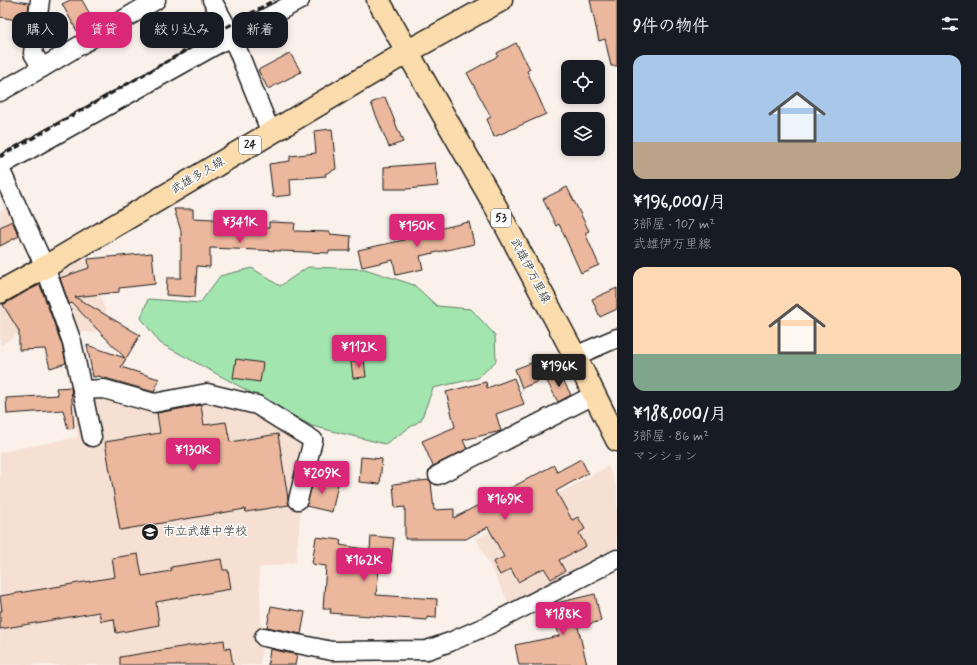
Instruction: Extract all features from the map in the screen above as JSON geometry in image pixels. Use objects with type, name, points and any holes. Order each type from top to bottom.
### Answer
[{"type":"main road","name":"武雄伊万里線","points":[[378,0],[406,52],[488,194],[575,356],[617,440]]},
{"type":"main road","name":"武雄多久線","points":[[0,292],[45,267],[406,52],[501,0]]},
{"type":"street","points":[[40,0],[33,53],[42,68]]},
{"type":"street","points":[[0,92],[156,0]]},
{"type":"street","points":[[0,166],[232,36],[212,0]]},
{"type":"street","points":[[277,12],[300,0]]},
{"type":"street","points":[[237,48],[271,133]]},
{"type":"street","points":[[0,169],[45,267],[72,342],[92,436]]},
{"type":"street","points":[[575,356],[617,338]]},
{"type":"street","points":[[82,390],[104,389],[154,403],[207,393],[257,405],[313,440],[298,500]]},
{"type":"street","points":[[438,475],[594,395]]},
{"type":"street","points":[[264,637],[332,651],[427,650],[450,642],[491,624],[617,559]]},
{"type":"shaded area","points":[[11,204],[25,235],[0,248],[0,211]]},
{"type":"shaded area","points":[[86,258],[106,311],[95,333],[54,329],[18,334],[0,346],[0,304]]},
{"type":"shaded area","name":"市立武雄中学校","points":[[106,398],[205,402],[253,410],[307,444],[296,562],[259,568],[262,645],[260,665],[0,665],[0,452],[77,437],[75,403]]},
{"type":"shaded area","points":[[608,466],[617,487],[617,547],[510,605],[476,539]]},
{"type":"green space","points":[[308,267],[365,269],[414,285],[437,306],[471,309],[495,335],[496,361],[478,378],[433,388],[421,420],[385,444],[312,426],[160,343],[141,318],[148,299],[200,303],[220,276],[252,268],[280,286]]},
{"type":"building","points":[[0,0],[29,3],[28,12],[12,12],[12,19],[0,17]]},
{"type":"building","points":[[70,0],[82,0],[89,12],[76,12],[76,29],[68,15],[68,12],[66,12],[62,4]]},
{"type":"building","points":[[590,0],[617,0],[617,66],[611,66],[605,39],[599,41]]},
{"type":"building","points":[[516,43],[530,69],[527,71],[546,114],[494,137],[487,119],[491,117],[467,73],[498,56],[497,53]]},
{"type":"building","points":[[290,53],[301,72],[268,89],[258,70]]},
{"type":"building","points":[[385,97],[403,142],[389,147],[371,103]]},
{"type":"building","points":[[332,129],[336,169],[325,174],[326,176],[290,179],[291,195],[273,197],[269,164],[290,161],[290,156],[316,153],[314,131]]},
{"type":"building","points":[[435,163],[438,186],[407,189],[384,189],[384,167]]},
{"type":"building","points":[[567,187],[589,231],[585,233],[599,265],[581,273],[559,224],[556,226],[543,199]]},
{"type":"building","points":[[174,209],[193,209],[193,218],[232,220],[231,226],[269,228],[269,222],[295,223],[294,231],[330,232],[330,234],[351,236],[350,251],[329,251],[329,253],[210,248],[210,267],[197,266],[195,297],[166,295],[167,278],[181,278],[181,231]]},
{"type":"building","points":[[12,221],[19,236],[0,246],[0,227]]},
{"type":"building","points":[[469,222],[474,244],[420,256],[423,269],[396,275],[393,260],[362,267],[358,250],[404,240],[403,237]]},
{"type":"building","points":[[152,253],[155,284],[119,288],[119,292],[75,297],[140,335],[121,367],[159,379],[154,392],[98,376],[93,377],[87,345],[125,358],[72,303],[69,304],[60,278],[89,268],[88,259]]},
{"type":"building","points":[[40,285],[62,345],[66,363],[50,368],[45,349],[19,350],[19,331],[3,305]]},
{"type":"building","points":[[617,288],[617,309],[600,317],[592,299]]},
{"type":"building","points":[[236,359],[263,363],[260,382],[233,378]]},
{"type":"building","points":[[364,360],[366,377],[353,378],[351,362]]},
{"type":"building","points":[[549,360],[556,374],[522,388],[515,369],[531,363],[533,368]]},
{"type":"building","points":[[560,374],[571,395],[558,402],[547,381]]},
{"type":"building","points":[[514,378],[524,404],[496,414],[501,431],[463,440],[467,449],[433,466],[422,441],[455,427],[446,392],[486,382],[487,388]]},
{"type":"building","points":[[71,387],[74,428],[68,429],[63,410],[7,414],[6,398],[58,395],[56,388]]},
{"type":"building","points":[[201,405],[204,425],[226,422],[230,442],[278,434],[289,505],[246,512],[245,509],[120,530],[105,442],[160,433],[157,413]]},
{"type":"building","points":[[361,457],[382,459],[380,484],[359,482]]},
{"type":"building","points":[[581,459],[588,473],[556,491],[572,520],[578,517],[585,529],[579,533],[586,546],[559,560],[565,571],[551,579],[544,568],[518,582],[511,569],[500,575],[493,562],[504,557],[488,527],[466,539],[405,539],[405,507],[395,508],[393,484],[429,480],[431,482],[434,510],[454,509],[454,518],[554,465],[557,472]]},
{"type":"building","points":[[314,479],[338,484],[332,512],[306,506]]},
{"type":"building","points":[[371,536],[394,538],[391,563],[380,562],[376,595],[437,599],[436,618],[427,617],[427,620],[330,613],[331,609],[323,609],[326,566],[312,564],[316,537],[341,540],[340,545],[370,550]]},
{"type":"building","points":[[138,554],[142,576],[171,571],[171,567],[221,559],[223,570],[228,570],[231,589],[156,602],[159,625],[116,633],[114,619],[101,621],[99,612],[0,629],[0,611],[2,611],[0,596],[115,577],[112,558]]},
{"type":"building","points":[[595,594],[601,621],[578,627],[587,665],[519,665],[515,645],[559,636],[552,604]]},
{"type":"building","points":[[271,606],[305,612],[301,634],[267,627]]},
{"type":"building","points":[[224,640],[225,649],[230,648],[233,665],[120,665],[120,657]]},
{"type":"building","points":[[270,649],[297,655],[295,665],[268,665]]},
{"type":"railway","points":[[0,157],[274,0]]},
{"type":"place","name":"市立武雄中学校","points":[[150,532]]}]
